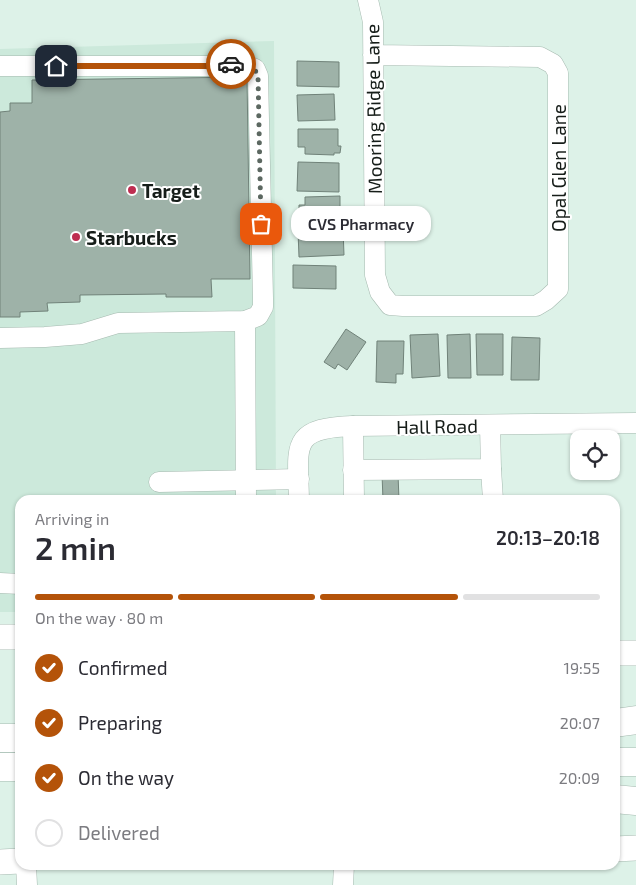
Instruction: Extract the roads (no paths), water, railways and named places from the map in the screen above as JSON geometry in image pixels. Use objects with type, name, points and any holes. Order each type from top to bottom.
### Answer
[{"type":"highway","points":[[620,722],[636,720]]},
{"type":"highway","points":[[620,736],[636,736]]},
{"type":"highway","points":[[0,738],[15,738]]},
{"type":"highway","points":[[620,762],[636,762]]},
{"type":"highway","points":[[0,767],[15,767]]},
{"type":"highway","points":[[620,799],[636,801]]},
{"type":"main road","points":[[0,637],[15,637]]},
{"type":"main road","points":[[620,653],[636,653]]},
{"type":"main road","points":[[620,849],[636,848]]},
{"type":"main road","points":[[0,862],[15,862]]},
{"type":"street","name":"Mooring Ridge Lane","points":[[368,0],[373,22],[375,275],[380,292],[390,305],[536,306],[558,289]]},
{"type":"street","name":"Opal Glen Lane","points":[[373,55],[540,57],[553,64],[558,73],[558,289]]},
{"type":"street","points":[[0,66],[206,66],[243,64],[255,69],[258,76],[263,298],[258,316],[245,321],[118,323],[82,334],[45,338],[0,338]]},
{"type":"street","points":[[245,321],[246,490]]},
{"type":"street","name":"Hall Road","points":[[299,495],[298,451],[304,438],[315,430],[353,426],[636,423]]},
{"type":"street","points":[[490,425],[493,495]]},
{"type":"street","points":[[353,426],[354,495]]},
{"type":"street","points":[[354,470],[491,469]]},
{"type":"street","points":[[159,482],[246,490],[299,479]]},
{"type":"street","points":[[0,583],[15,584]]},
{"type":"street","points":[[26,870],[26,885]]},
{"type":"street","points":[[343,885],[344,870]]},
{"type":"place","name":"Target","points":[[132,190]]},
{"type":"place","name":"CVS Pharmacy","points":[[261,224]]},
{"type":"place","name":"Starbucks","points":[[76,237]]}]
